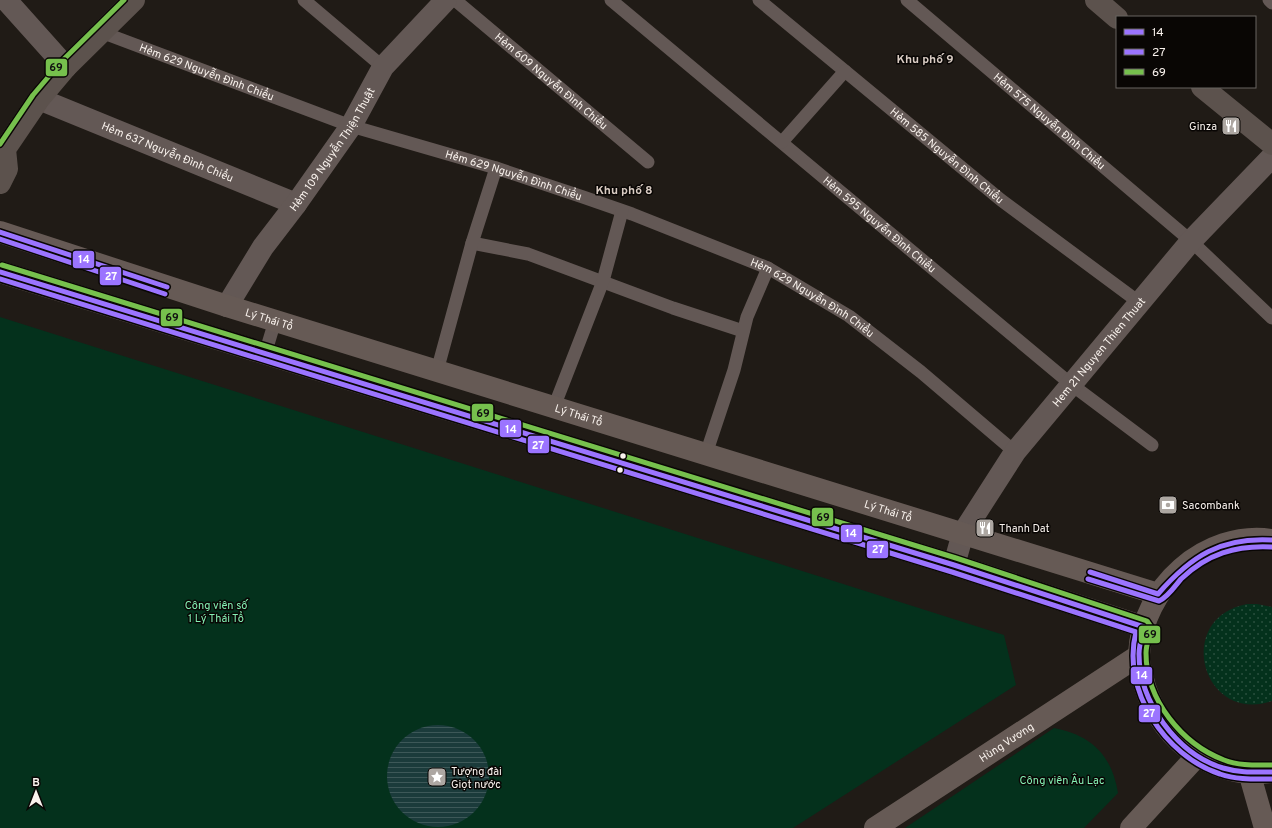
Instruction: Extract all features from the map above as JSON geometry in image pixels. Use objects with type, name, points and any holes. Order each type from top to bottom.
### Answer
[{"type":"main road","points":[[0,183],[7,169],[2,150],[39,99],[66,67],[134,0]]},
{"type":"main road","points":[[1096,0],[1116,17]]},
{"type":"main road","points":[[1203,88],[1272,144]]},
{"type":"main road","name":"Lý Thái Tổ","points":[[0,232],[227,306],[1158,594]]},
{"type":"main road","points":[[0,272],[954,565],[1144,627]]},
{"type":"main road","points":[[1265,828],[1265,775],[1231,770],[1197,756],[1179,743],[1164,726],[1152,707],[1144,686],[1138,656],[1144,627],[1158,594],[1174,575],[1192,559],[1214,548],[1238,541],[1263,539],[1272,540]]},
{"type":"main road","name":"Hùng Vương","points":[[875,828],[1138,656]]},
{"type":"main road","points":[[1131,828],[1197,756]]},
{"type":"street","points":[[6,0],[66,67]]},
{"type":"street","name":"Hẻm 109 Nguyễn Thiện Thuật","points":[[227,306],[263,246],[296,204],[351,126],[384,68],[446,0]]},
{"type":"street","name":"Hẻm 637 Nguyễn Ðình Chiểu","points":[[39,99],[296,204]]},
{"type":"street","name":"Hem 21 Nguyen Thien Thuat","points":[[954,565],[963,533],[1015,452],[1191,241],[1272,157]]},
{"type":"lane","points":[[304,0],[384,68]]},
{"type":"lane","name":"Hẻm 609 Nguyễn Ðình Chiểu","points":[[455,0],[648,162]]},
{"type":"lane","name":"Hẻm 595 Nguyễn Ðình Chiểu","points":[[611,0],[1072,385],[1152,445]]},
{"type":"lane","name":"Hẻm 585 Nguyễn Ðình Chiểu","points":[[759,0],[1001,200],[1140,303]]},
{"type":"lane","name":"Hẻm 575 Nguyễn Ðình Chiểu","points":[[908,0],[1191,241],[1272,318]]},
{"type":"lane","name":"Hẻm 629 Nguyễn Ðình Chiểu","points":[[101,32],[351,126],[496,168],[622,211],[768,268],[849,316],[921,372],[1015,452]]},
{"type":"lane","points":[[782,142],[845,71]]},
{"type":"lane","points":[[437,371],[472,242],[496,168]]},
{"type":"lane","points":[[554,407],[603,281],[622,211]]},
{"type":"lane","points":[[472,242],[528,254],[673,308],[743,331]]},
{"type":"lane","points":[[706,454],[734,370],[747,317],[768,268]]},
{"type":"lane","points":[[265,354],[275,321]]},
{"type":"green space","name":"Công viên số 1 Lý Thái Tổ","points":[[0,317],[1004,635],[1016,685],[793,828],[0,828]]},
{"type":"green space","points":[[1247,604],[1272,607],[1272,701],[1248,704],[1228,698],[1214,685],[1206,667],[1204,647],[1210,628],[1224,613]]},
{"type":"green space","name":"Công viên Âu Lạc","points":[[1054,728],[1079,736],[1098,749],[1111,768],[1115,780],[1118,793],[1084,828],[905,828]]},
{"type":"water","points":[[438,725],[458,729],[466,733],[474,740],[481,748],[485,756],[489,776],[485,796],[481,804],[474,812],[466,819],[458,823],[438,827],[418,823],[410,819],[402,812],[395,804],[391,796],[387,776],[391,756],[395,748],[402,740],[410,733],[418,729]]},
{"type":"transit line","name":"69","points":[[0,144],[33,95],[61,62],[124,0]]},
{"type":"transit line","name":"14","points":[[0,232],[167,287]]},
{"type":"transit line","name":"27","points":[[0,239],[165,294]]},
{"type":"transit line","name":"69","points":[[2,265],[956,558],[1147,621],[1151,627],[1146,653],[1152,687],[1169,718],[1181,732],[1209,753],[1224,760],[1242,764],[1272,765]]},
{"type":"transit line","name":"14","points":[[0,272],[954,565],[1144,627],[1139,654],[1141,672],[1146,690],[1153,707],[1164,724],[1176,738],[1190,751],[1206,761],[1223,768],[1241,771],[1272,772]]},
{"type":"transit line","name":"27","points":[[0,279],[952,572],[1136,632],[1133,654],[1135,676],[1141,698],[1152,718],[1165,736],[1182,752],[1200,765],[1220,774],[1239,778],[1272,779]]},
{"type":"transit line","name":"14","points":[[1090,572],[1158,594],[1183,569],[1195,559],[1208,552],[1237,542],[1272,540]]},
{"type":"transit line","name":"27","points":[[1088,579],[1159,601],[1168,594],[1191,570],[1212,557],[1234,550],[1272,547]]},
{"type":"place","name":"Ginza","points":[[1231,126]]},
{"type":"place","name":"Sacombank","points":[[1168,505]]},
{"type":"place","name":"Thanh Dat","points":[[985,528]]},
{"type":"place","name":"Tượng đài Giọt nước","points":[[437,777]]},
{"type":"district","name":"Khu phố 9","points":[[925,59]]},
{"type":"district","name":"Khu phố 8","points":[[624,190]]}]
